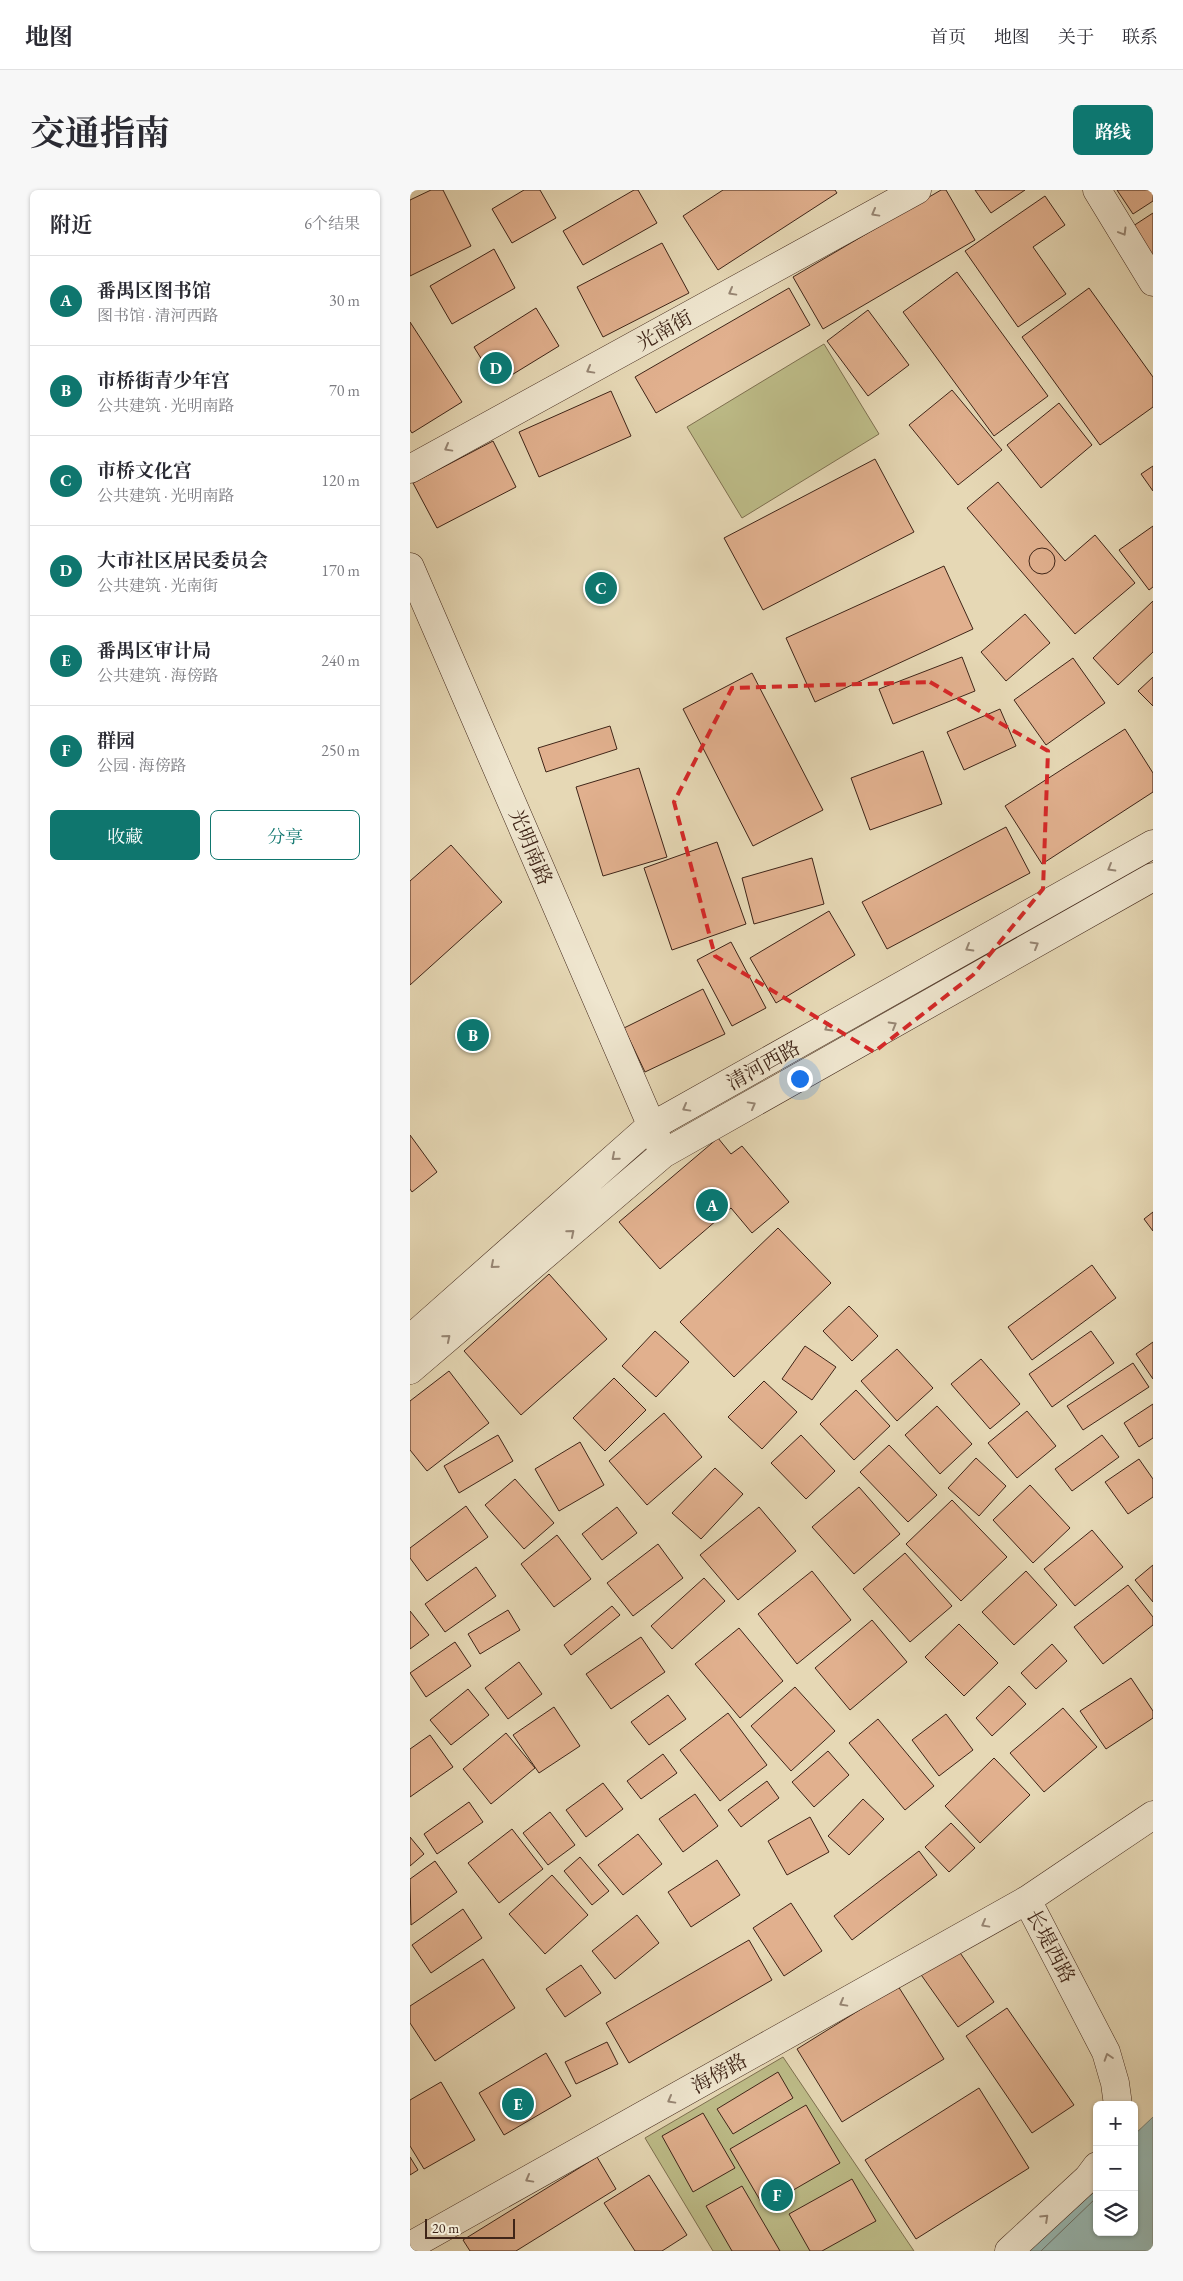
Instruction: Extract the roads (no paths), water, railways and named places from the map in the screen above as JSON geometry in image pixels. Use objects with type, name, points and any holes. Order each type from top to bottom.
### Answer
[{"type":"street","name":"光南街","points":[[410,469],[918,190]]},
{"type":"street","points":[[1097,190],[1153,282]]},
{"type":"street","name":"光明南路","points":[[410,567],[664,1154]]},
{"type":"street","name":"清河西路","points":[[410,1339],[653,1126],[1153,844]]},
{"type":"street","name":"清河西路","points":[[410,1370],[664,1154],[1153,878]]},
{"type":"street","name":"长堤西路","points":[[1117,2101],[1115,2083],[1106,2052],[1027,1900],[1153,1815]]},
{"type":"street","name":"海傍路","points":[[410,2246],[1027,1900]]},
{"type":"street","points":[[1009,2251],[1093,2171]]},
{"type":"water","points":[[1153,2117],[1153,2251],[1014,2251],[1093,2175],[1093,2236],[1138,2236],[1138,2131]]},
{"type":"place","name":"大市社区居民委员会","points":[[496,368]]},
{"type":"place","name":"市桥文化宫","points":[[601,588]]},
{"type":"place","name":"市桥街青少年宫","points":[[473,1035]]},
{"type":"place","name":"番禺区图书馆","points":[[712,1205]]},
{"type":"place","name":"番禺区审计局","points":[[518,2104]]},
{"type":"place","name":"群园","points":[[777,2195]]}]
